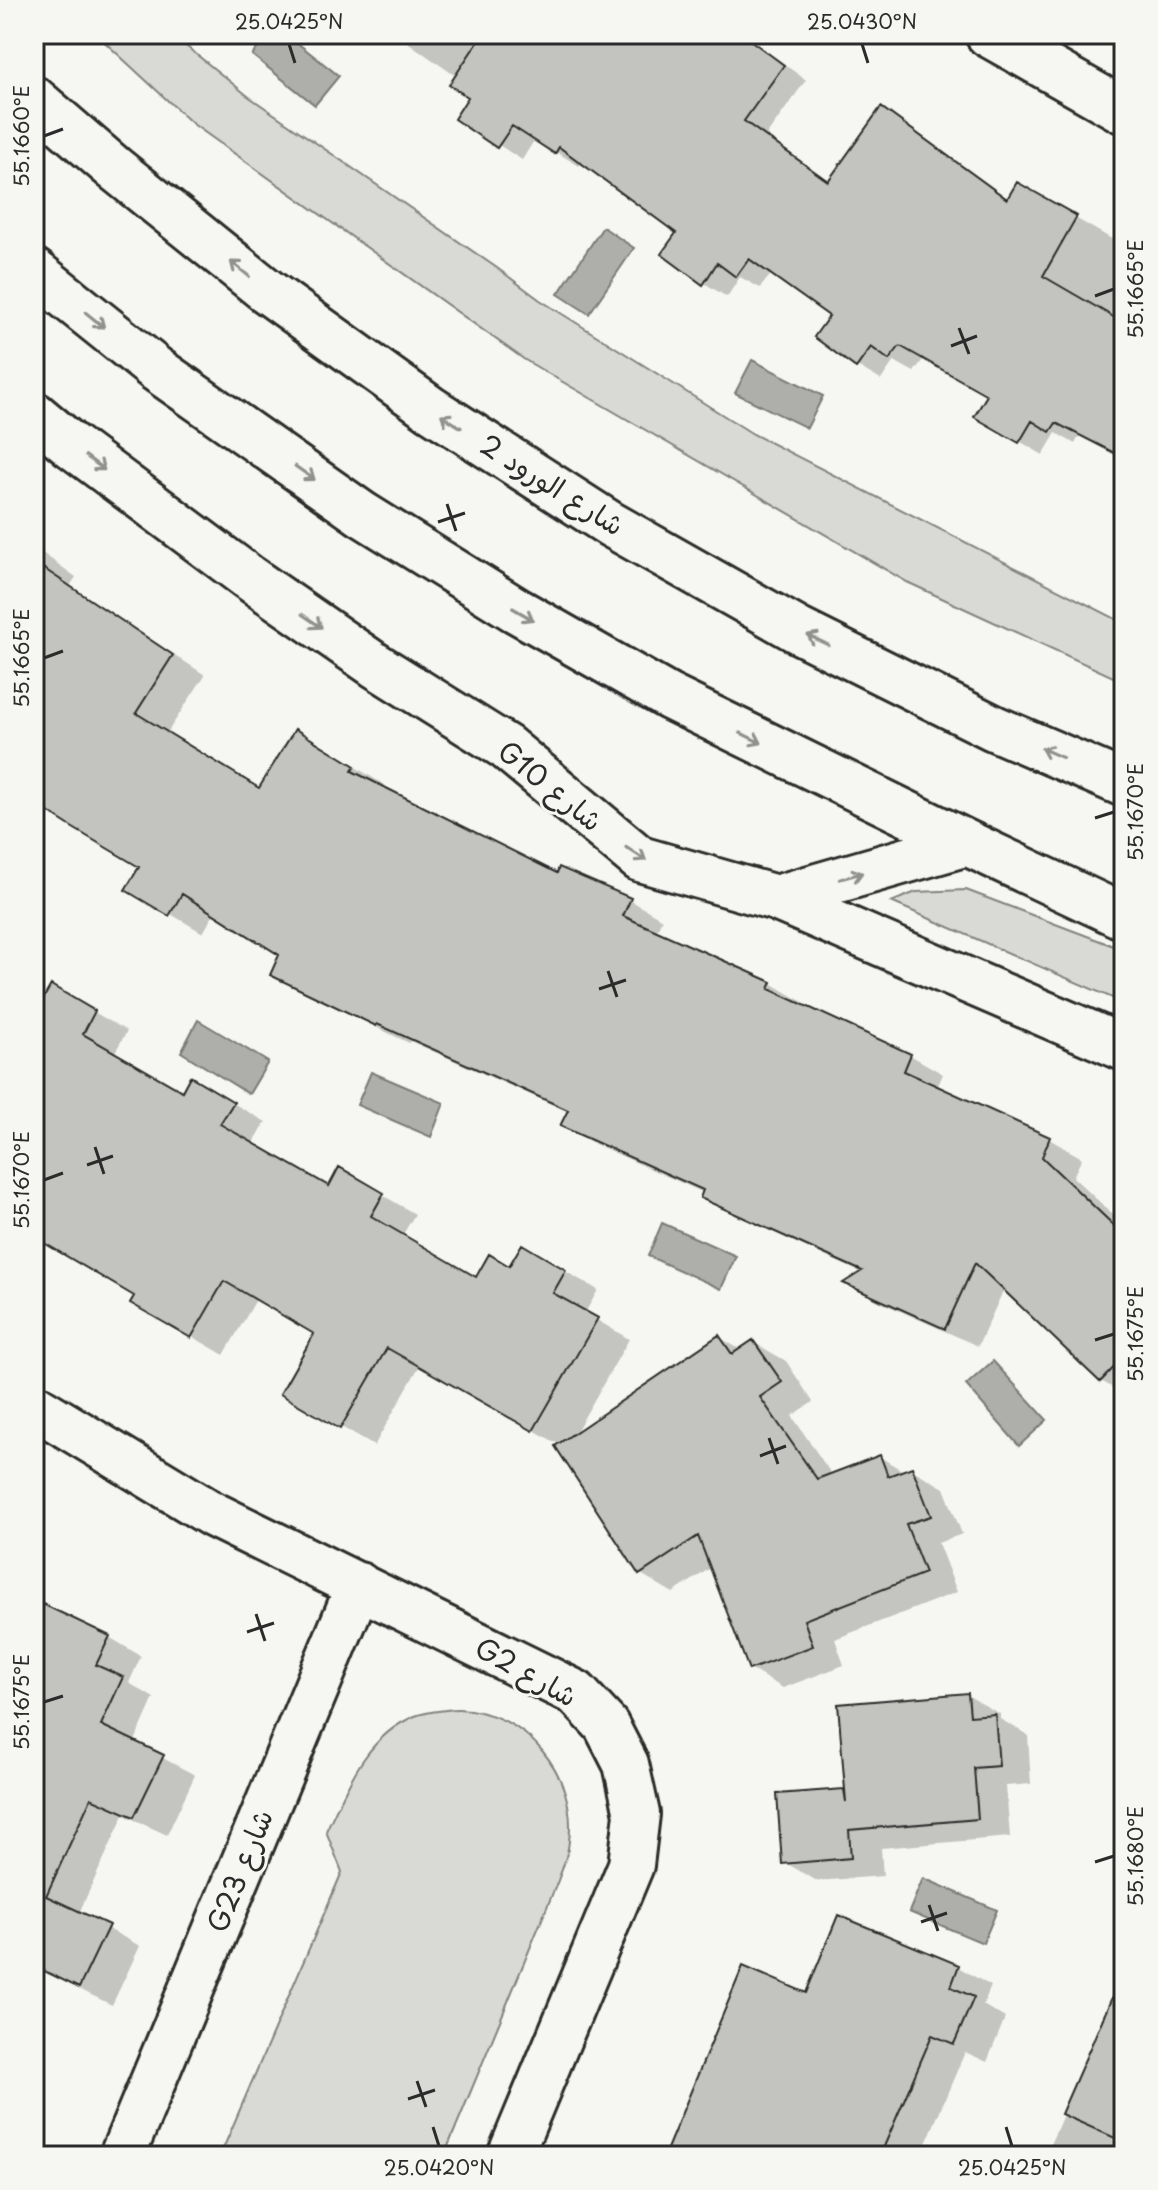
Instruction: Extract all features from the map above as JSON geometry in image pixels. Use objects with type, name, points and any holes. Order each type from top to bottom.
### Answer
[{"type":"street","points":[[988,34],[1124,111]]},
{"type":"street","name":"شارع الورود 2","points":[[34,99],[267,291],[431,409],[610,524],[799,631],[994,728],[1124,784]]},
{"type":"street","points":[[34,271],[156,369],[349,505],[516,610],[669,697],[1124,917]]},
{"type":"street","name":"G10 شارع","points":[[34,414],[248,577],[375,665],[506,747],[640,859],[776,898],[1124,1048]]},
{"type":"street","points":[[776,898],[967,843]]},
{"type":"street","name":"G2 شارع","points":[[34,1406],[212,1514],[576,1693],[606,1725],[626,1764],[637,1814],[631,1865],[510,2156]]},
{"type":"street","name":"G23 شارع","points":[[122,2156],[359,1585]]},
{"type":"shaded area","points":[[96,34],[171,34],[248,96],[540,300],[753,434],[1124,623],[1124,682],[907,582],[525,360],[193,124]]},
{"type":"shaded area","points":[[269,34],[286,34],[339,76],[315,105],[252,55]]},
{"type":"shaded area","points":[[603,227],[634,248],[589,314],[558,294]]},
{"type":"shaded area","points":[[752,360],[823,396],[807,428],[735,393]]},
{"type":"shaded area","points":[[966,890],[1124,950],[1124,1003],[891,902],[916,892]]},
{"type":"shaded area","points":[[198,1020],[268,1062],[249,1094],[181,1052]]},
{"type":"shaded area","points":[[371,1072],[444,1103],[431,1137],[357,1105]]},
{"type":"shaded area","points":[[662,1223],[736,1256],[721,1289],[648,1256]]},
{"type":"shaded area","points":[[993,1361],[1047,1420],[1019,1446],[966,1385]]},
{"type":"shaded area","points":[[458,1709],[505,1721],[525,1734],[556,1771],[570,1816],[566,1857],[557,1883],[444,2156],[220,2156],[342,1872],[326,1831],[350,1781],[383,1736],[398,1725],[420,1714]]},
{"type":"shaded area","points":[[923,1878],[997,1910],[983,1943],[909,1912]]},
{"type":"building","points":[[483,34],[742,34],[784,65],[744,121],[828,181],[881,107],[1007,199],[1017,182],[1077,216],[1043,276],[1124,323],[1124,458],[1056,423],[1050,432],[1032,421],[1019,443],[974,417],[987,395],[900,346],[889,360],[871,347],[856,368],[814,337],[829,316],[749,259],[736,277],[717,263],[703,285],[661,254],[676,233],[559,147],[555,154],[512,126],[497,148],[454,119],[468,97],[449,85]]},
{"type":"building","points":[[34,562],[173,655],[136,713],[259,788],[295,729],[355,766],[352,771],[557,873],[559,867],[631,898],[623,916],[772,982],[769,989],[911,1054],[904,1071],[1050,1137],[1042,1157],[1124,1235],[1124,1357],[1100,1382],[975,1263],[945,1329],[843,1283],[862,1271],[700,1198],[703,1190],[560,1126],[568,1110],[376,1026],[270,975],[279,955],[182,894],[169,916],[125,890],[139,867],[34,803]]},
{"type":"building","points":[[51,985],[95,1011],[83,1034],[182,1091],[190,1076],[234,1102],[220,1124],[329,1186],[339,1167],[384,1193],[371,1216],[476,1277],[489,1254],[509,1266],[522,1244],[566,1270],[553,1293],[598,1318],[533,1431],[387,1348],[340,1429],[280,1394],[314,1334],[224,1281],[191,1338],[130,1303],[134,1296],[34,1237],[34,1006],[38,1008]]},
{"type":"building","points":[[719,1335],[732,1354],[753,1340],[782,1382],[760,1397],[817,1479],[880,1455],[888,1476],[912,1467],[931,1516],[906,1524],[925,1573],[804,1620],[813,1646],[749,1670],[698,1536],[639,1575],[555,1446]]},
{"type":"building","points":[[34,1600],[110,1636],[96,1665],[123,1677],[101,1725],[164,1755],[134,1817],[91,1798],[46,1896],[109,1925],[79,1988],[34,1966]]},
{"type":"building","points":[[968,1693],[970,1716],[995,1714],[999,1766],[974,1768],[978,1819],[849,1830],[851,1858],[782,1864],[777,1794],[844,1789],[846,1802],[838,1704]]},
{"type":"building","points":[[838,1915],[959,1965],[951,1987],[974,1997],[954,2044],[932,2035],[880,2156],[664,2156],[743,1966],[806,1993]]},
{"type":"building","points":[[1124,1970],[1124,2142],[1061,2114]]}]
